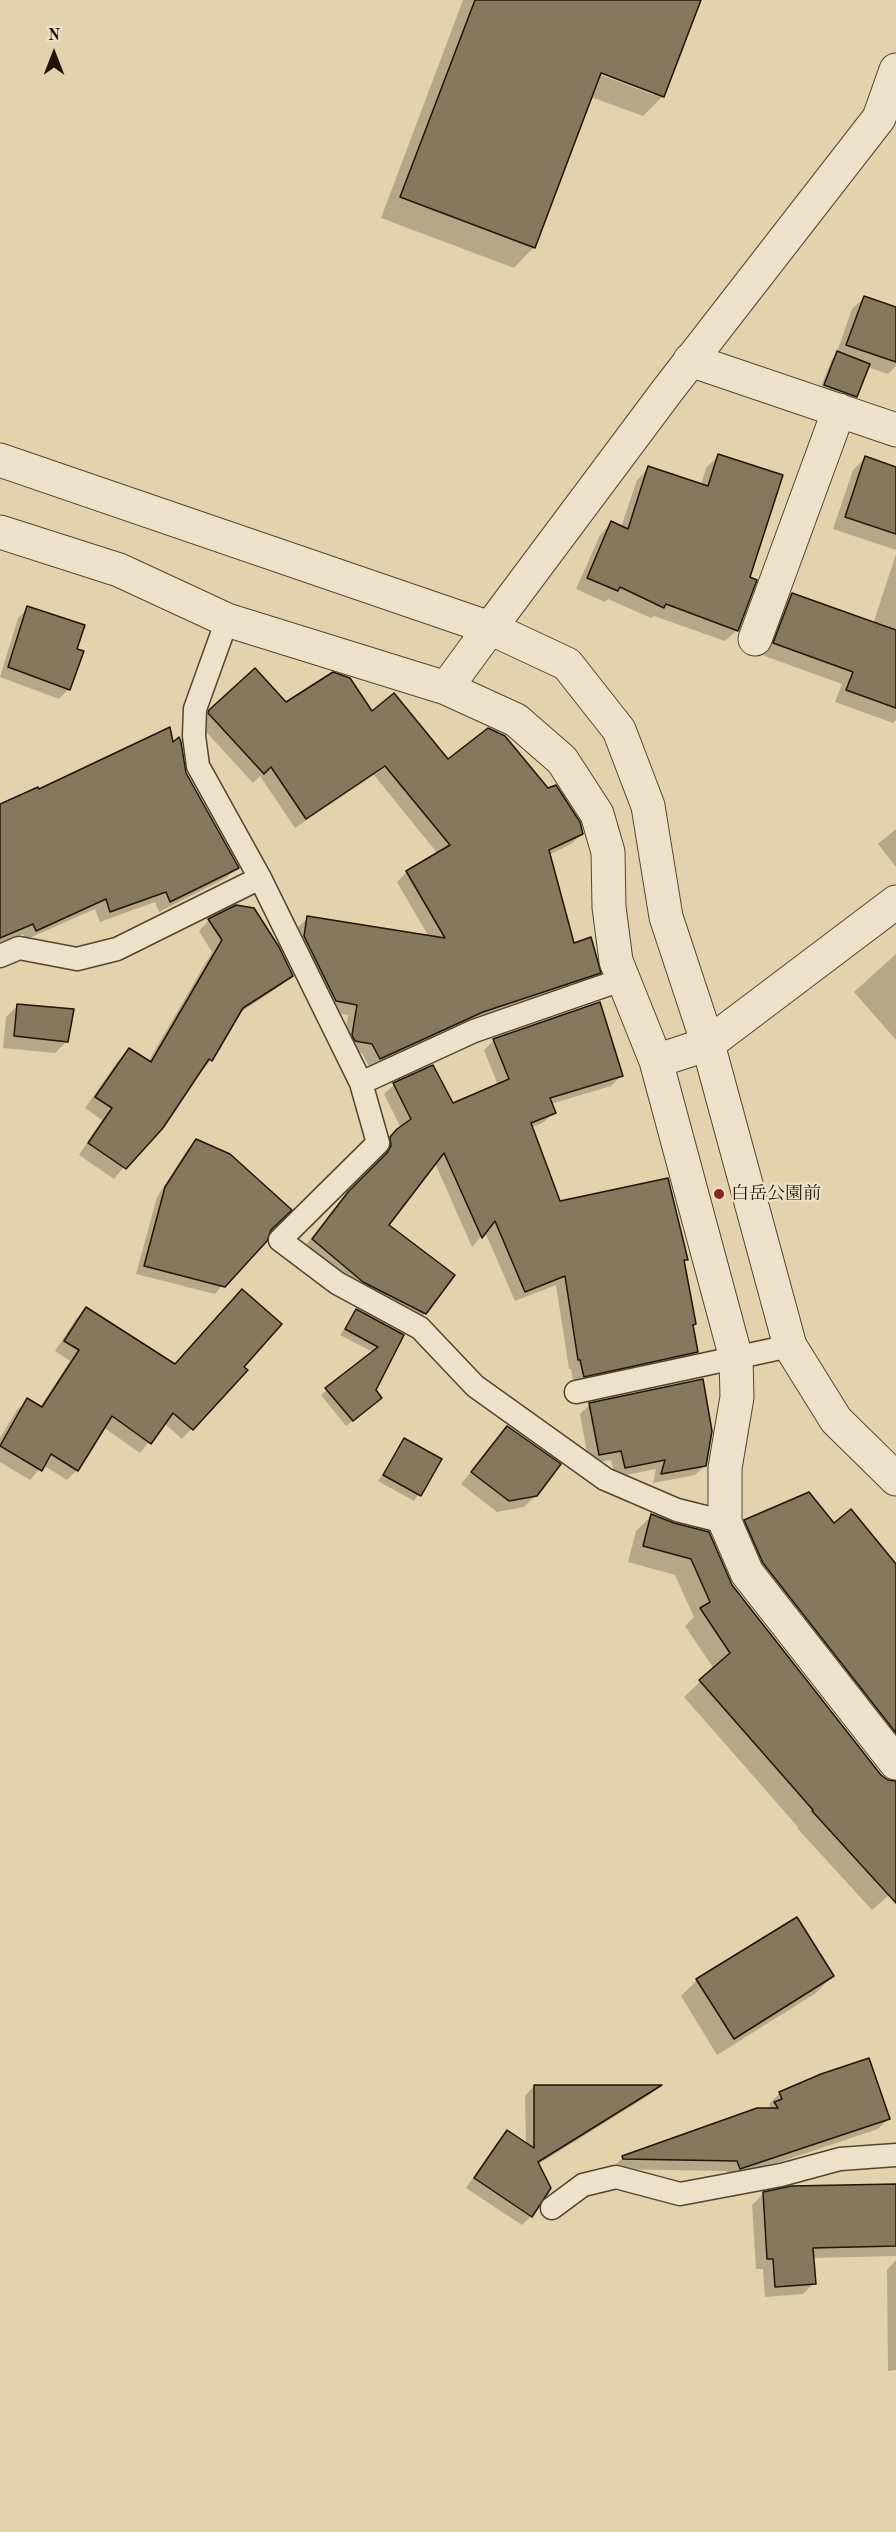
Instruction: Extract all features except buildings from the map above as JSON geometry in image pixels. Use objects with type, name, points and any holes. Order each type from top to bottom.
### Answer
[{"type":"street","points":[[446,688],[690,360],[879,117],[896,70]]},
{"type":"street","points":[[690,360],[896,430]]},
{"type":"street","points":[[755,639],[839,410]]},
{"type":"street","points":[[0,460],[490,628],[567,664],[619,730],[648,806],[666,917],[679,1053],[736,1358],[737,1397],[725,1468],[725,1522],[747,1574],[896,1763]]},
{"type":"street","points":[[0,532],[119,570],[227,620],[446,688],[516,720],[562,759],[597,814],[608,852],[609,907],[616,961],[624,979],[679,1053],[790,1346],[836,1420],[896,1479]]},
{"type":"street","points":[[679,1053],[892,911]]},
{"type":"lane","points":[[227,620],[195,709],[194,736],[198,766],[260,878],[361,1083],[378,1143],[280,1240],[337,1283],[420,1328],[475,1386],[604,1479],[677,1510],[725,1522]]},
{"type":"lane","points":[[0,956],[19,948],[77,958],[117,949],[260,878]]},
{"type":"lane","points":[[361,1083],[474,1031],[624,979]]},
{"type":"lane","points":[[576,1392],[790,1346]]},
{"type":"lane","points":[[552,2208],[583,2186],[616,2177],[680,2194],[781,2175],[840,2159],[896,2155]]},
{"type":"place","name":"白岳公園前","points":[[719,1194]]}]
